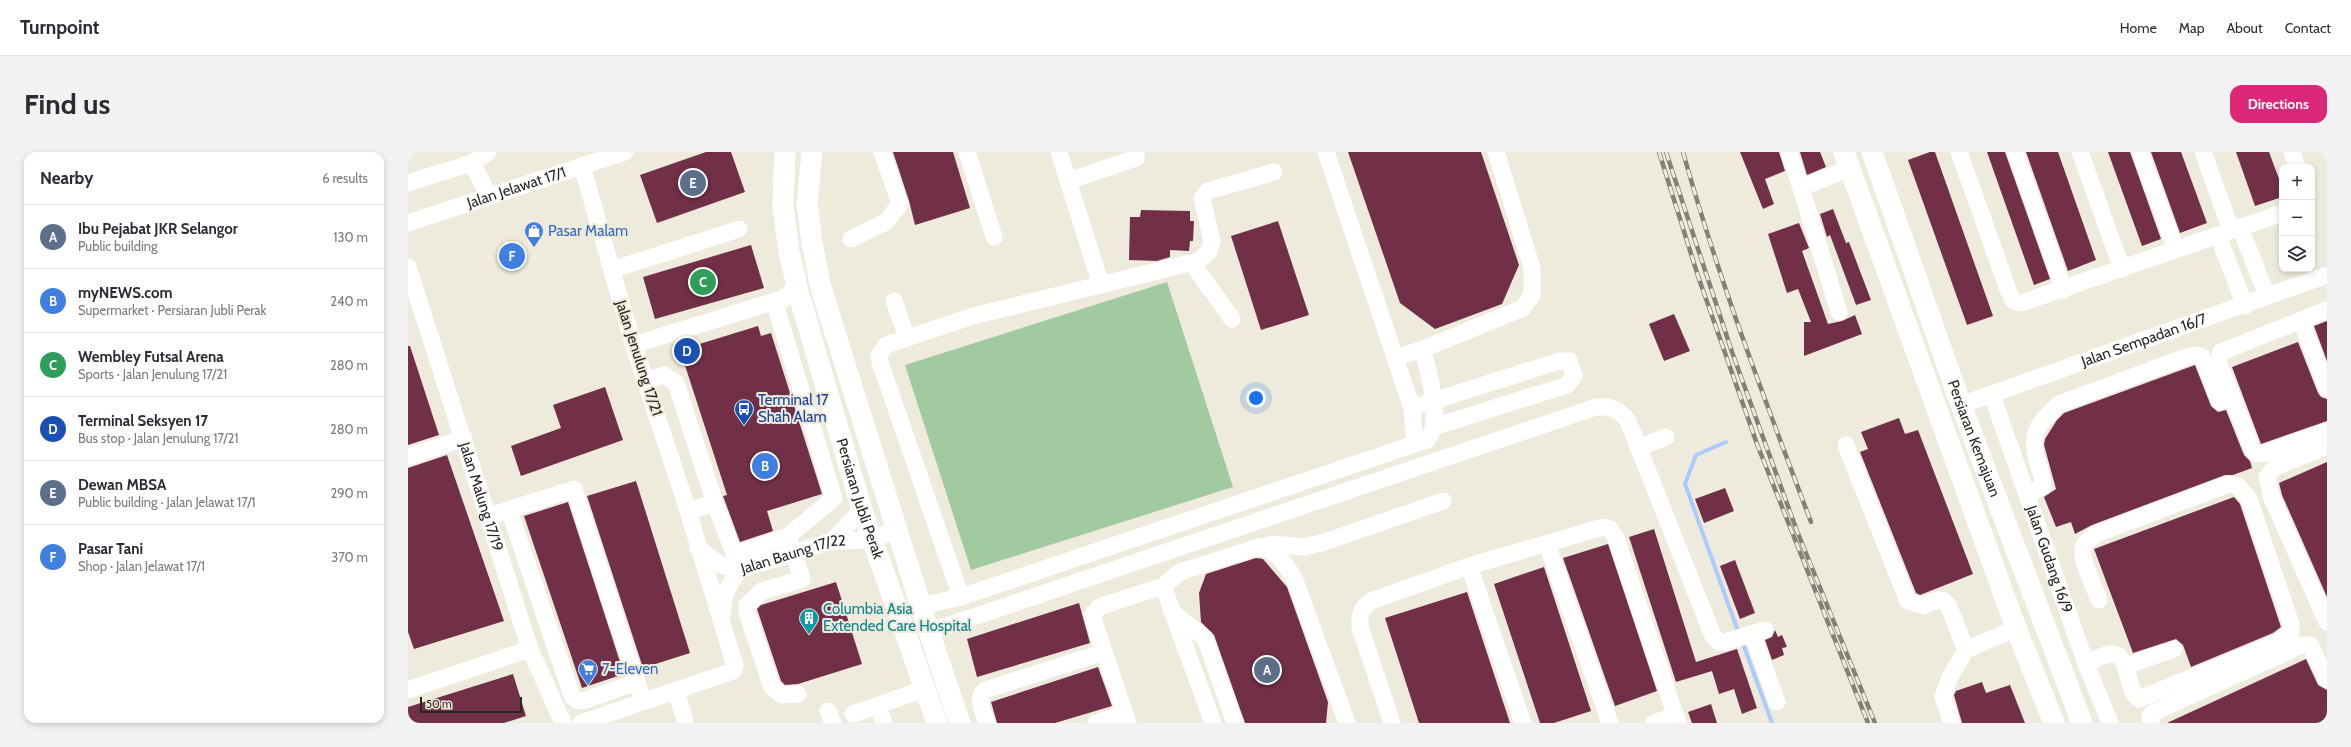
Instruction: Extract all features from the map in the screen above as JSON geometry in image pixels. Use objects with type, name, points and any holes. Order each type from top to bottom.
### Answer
[{"type":"main road","name":"Persiaran Jubli Perak","points":[[785,152],[783,206],[789,252],[797,284],[862,510],[937,723]]},
{"type":"main road","name":"Persiaran Jubli Perak","points":[[812,152],[807,204],[812,243],[821,288],[929,632],[960,723]]},
{"type":"main road","name":"Persiaran Kemajuan","points":[[1872,152],[1961,405],[2082,723]]},
{"type":"main road","name":"Persiaran Kemajuan","points":[[1847,160],[2016,628],[2054,723]]},
{"type":"street","name":"Jalan Jelawat 17/1","points":[[408,223],[625,152]]},
{"type":"street","points":[[851,239],[886,222],[900,204],[882,152]]},
{"type":"street","points":[[967,152],[994,237]]},
{"type":"street","points":[[1059,152],[1101,285]]},
{"type":"street","points":[[1068,181],[1136,158],[1136,152]]},
{"type":"street","points":[[1326,152],[1412,408],[1415,444]]},
{"type":"street","points":[[1395,358],[1424,348],[1523,308],[1532,295],[1532,268],[1496,152]]},
{"type":"street","points":[[1790,152],[1839,312]]},
{"type":"street","points":[[1959,152],[2014,302],[2029,302],[2279,213]]},
{"type":"street","points":[[2015,152],[2064,290]]},
{"type":"street","points":[[2080,152],[2122,269]]},
{"type":"street","points":[[2140,152],[2176,250]]},
{"type":"street","points":[[2202,152],[2230,231],[2245,306]]},
{"type":"street","points":[[2292,152],[2297,164]]},
{"type":"street","points":[[408,183],[481,156],[489,196]]},
{"type":"street","points":[[1802,188],[1847,160]]},
{"type":"street","name":"Jalan Jenulung 17/21","points":[[582,166],[633,345],[688,511],[735,666],[733,672],[676,691]]},
{"type":"street","points":[[961,597],[880,362],[880,355],[886,345],[974,316],[1198,262],[1209,252],[1212,241],[1202,198],[1208,191],[1274,172]]},
{"type":"street","points":[[612,270],[739,229]]},
{"type":"street","points":[[2230,231],[2267,296]]},
{"type":"street","points":[[1192,263],[1232,319]]},
{"type":"street","name":"Jalan Malung 17/19","points":[[408,267],[489,516],[530,650],[563,723]]},
{"type":"street","name":"Jalan Sempadan 16/7","points":[[1961,405],[2245,306],[2267,296],[2327,275]]},
{"type":"street","points":[[633,345],[785,298],[797,284]]},
{"type":"street","points":[[894,301],[907,338]]},
{"type":"street","points":[[646,381],[664,375],[676,383],[715,503],[733,551],[739,553],[788,536],[834,498],[774,302]]},
{"type":"street","points":[[2327,310],[2221,352],[2218,361],[2253,451],[2258,454],[2265,453],[2327,431]]},
{"type":"street","points":[[2302,320],[2327,389]]},
{"type":"street","points":[[921,606],[961,597],[1427,440],[1434,427],[1434,401],[1424,348]]},
{"type":"street","points":[[2027,495],[2043,486],[2033,448],[2034,434],[2046,415],[2059,404],[2189,356],[2198,355],[2202,357],[2220,402]]},
{"type":"street","points":[[1412,408],[1559,361],[1569,361],[1574,376],[1567,385],[1434,427]]},
{"type":"street","name":"Jalan Gudang 16/9","points":[[1992,395],[2086,664],[2110,723]]},
{"type":"street","points":[[929,632],[1596,407],[1607,406],[1623,414],[1638,448],[1708,627],[1716,640],[1725,642],[1755,633],[1777,702]]},
{"type":"street","points":[[1638,448],[1666,437]]},
{"type":"street","points":[[408,456],[464,438]]},
{"type":"street","points":[[1846,444],[1908,601],[1923,606],[1936,600],[1944,601],[1949,607],[1966,650]]},
{"type":"street","points":[[2327,446],[2276,467],[2267,477],[2272,498],[2327,622]]},
{"type":"street","points":[[2086,664],[2109,654],[2118,657],[2125,666],[2133,692],[2139,699],[2278,642],[2290,632],[2292,624],[2248,499],[2238,486],[2229,484],[2096,534],[2083,547],[2082,555],[2099,600]]},
{"type":"street","points":[[489,516],[569,489],[574,489],[577,492],[643,701]]},
{"type":"street","points":[[1096,723],[1127,718],[1092,616],[1094,611],[1163,586],[1180,572],[1258,547],[1273,544],[1303,547],[1322,543],[1443,501]]},
{"type":"street","points":[[688,511],[715,503]]},
{"type":"street","points":[[509,510],[572,696],[577,700],[583,701],[637,682]]},
{"type":"street","points":[[832,542],[862,510]]},
{"type":"street","points":[[1392,723],[1360,627],[1359,618],[1364,606],[1371,601],[1469,566],[1603,527],[1610,530],[1620,547],[1677,719],[1654,723]]},
{"type":"street","points":[[872,540],[897,529]]},
{"type":"street","points":[[788,536],[802,579],[762,591],[747,605],[747,612],[772,687],[782,695],[798,694]]},
{"type":"street","name":"Jalan Baung 17/22","points":[[698,548],[719,564],[740,570],[832,542],[872,540]]},
{"type":"street","points":[[1547,544],[1610,723]]},
{"type":"street","points":[[1258,547],[1271,549],[1283,561],[1294,578],[1346,723]]},
{"type":"street","points":[[1469,566],[1523,723]]},
{"type":"street","points":[[723,627],[725,593],[740,570]]},
{"type":"street","points":[[1163,586],[1213,723]]},
{"type":"street","points":[[1172,612],[1205,638],[1235,723]]},
{"type":"street","points":[[1952,723],[1943,697],[1950,677],[1966,650],[2016,628]]},
{"type":"street","points":[[2151,723],[2150,716],[2154,712],[2302,645],[2310,645],[2327,680]]},
{"type":"street","points":[[408,689],[530,650]]},
{"type":"street","points":[[2125,666],[2174,650]]},
{"type":"street","points":[[987,723],[980,701],[981,694],[985,690],[1104,652]]},
{"type":"street","points":[[853,714],[924,689]]},
{"type":"street","points":[[581,723],[608,719],[643,701],[676,691],[685,720]]},
{"type":"street","points":[[878,705],[884,723]]},
{"type":"green space","points":[[1167,282],[1233,487],[971,570],[905,365]]},
{"type":"building","points":[[706,152],[731,152],[745,192],[657,223],[640,175]]},
{"type":"building","points":[[893,152],[953,152],[970,208],[915,225]]},
{"type":"building","points":[[1348,152],[1481,152],[1519,265],[1502,304],[1435,329],[1400,303]]},
{"type":"building","points":[[1740,152],[1779,152],[1785,171],[1765,179],[1774,204],[1763,209]]},
{"type":"building","points":[[1800,152],[1820,152],[1826,167],[1807,175]]},
{"type":"building","points":[[1930,152],[1935,152],[1993,316],[1967,325],[1908,160]]},
{"type":"building","points":[[1987,152],[2005,152],[2050,279],[2034,285]]},
{"type":"building","points":[[2026,152],[2058,152],[2096,260],[2068,271]]},
{"type":"building","points":[[2108,152],[2130,152],[2161,239],[2142,246]]},
{"type":"building","points":[[2151,152],[2181,152],[2207,223],[2180,233]]},
{"type":"building","points":[[2236,152],[2269,152],[2279,179],[2279,198],[2255,206]]},
{"type":"building","points":[[1833,209],[1846,243],[1849,242],[1871,300],[1856,305],[1830,235],[1827,237],[1820,214]]},
{"type":"building","points":[[1141,210],[1190,211],[1190,221],[1194,221],[1193,241],[1190,241],[1189,251],[1170,250],[1170,257],[1157,261],[1129,260],[1130,217],[1140,217]]},
{"type":"building","points":[[1278,221],[1309,315],[1261,330],[1231,236]]},
{"type":"building","points":[[1799,223],[1809,248],[1802,251],[1828,324],[1842,321],[1855,315],[1862,334],[1804,356],[1804,322],[1811,322],[1798,289],[1787,293],[1768,234]]},
{"type":"building","points":[[751,245],[764,288],[655,319],[643,277]]},
{"type":"building","points":[[1674,314],[1690,351],[1664,361],[1649,324]]},
{"type":"building","points":[[2327,321],[2327,361],[2314,326]]},
{"type":"building","points":[[758,326],[761,336],[771,333],[822,494],[767,511],[773,531],[740,542],[723,496],[727,495],[680,350]]},
{"type":"building","points":[[2298,342],[2318,393],[2321,397],[2327,399],[2327,421],[2261,444],[2232,367]]},
{"type":"building","points":[[408,346],[410,346],[439,435],[408,445]]},
{"type":"building","points":[[2195,365],[2211,406],[2218,412],[2226,410],[2244,455],[2250,461],[2252,468],[2233,475],[2225,475],[2092,525],[2075,534],[2071,522],[2056,527],[2044,497],[2056,489],[2044,445],[2045,439],[2057,420],[2064,413]]},
{"type":"building","points":[[605,387],[623,440],[521,476],[511,446],[561,428],[553,405]]},
{"type":"building","points":[[1899,418],[1905,434],[1918,430],[1973,574],[1920,595],[1916,593],[1860,452],[1868,449],[1861,432]]},
{"type":"building","points":[[447,455],[504,621],[414,649],[408,632],[408,468]]},
{"type":"building","points":[[2327,462],[2327,597],[2282,495],[2279,483]]},
{"type":"building","points":[[636,481],[690,653],[643,668],[587,496]]},
{"type":"building","points":[[1725,488],[1734,511],[1704,523],[1695,499]]},
{"type":"building","points":[[2234,497],[2240,504],[2281,627],[2273,633],[2191,667],[2183,645],[2176,639],[2133,653],[2094,549]]},
{"type":"building","points":[[568,502],[624,674],[582,688],[524,516]]},
{"type":"building","points":[[1654,529],[1696,662],[1737,649],[1757,708],[1742,714],[1734,689],[1719,694],[1712,671],[1676,682],[1629,537]]},
{"type":"building","points":[[1608,544],[1657,691],[1615,706],[1563,558]]},
{"type":"building","points":[[1256,558],[1263,559],[1287,587],[1328,702],[1326,723],[1245,723],[1214,635],[1201,622],[1199,593],[1206,574]]},
{"type":"building","points":[[1735,560],[1755,613],[1740,619],[1720,566]]},
{"type":"building","points":[[1544,567],[1591,711],[1554,723],[1540,723],[1494,584]]},
{"type":"building","name":"Columbia Asia Extended Care Hospital","points":[[836,582],[862,664],[798,684],[785,685],[781,681],[757,609],[761,605]]},
{"type":"building","points":[[1467,592],[1510,723],[1419,723],[1385,618]]},
{"type":"building","points":[[1079,603],[1090,643],[977,677],[967,639]]},
{"type":"building","points":[[1775,630],[1778,637],[1782,635],[1787,647],[1782,648],[1784,655],[1772,660],[1765,640],[1772,637]]},
{"type":"building","points":[[2306,659],[2318,685],[2327,690],[2327,723],[2167,723]]},
{"type":"building","points":[[1098,667],[1112,706],[1055,723],[997,723],[991,702]]},
{"type":"building","points":[[513,674],[526,716],[504,723],[408,723],[408,707]]},
{"type":"building","points":[[1982,682],[1986,693],[2010,685],[2025,723],[1962,723],[1954,695],[1956,691]]},
{"type":"building","points":[[1711,704],[1717,723],[1692,723],[1688,712]]},
{"type":"waterway","points":[[1726,442],[1696,455],[1685,484],[1739,634]]},
{"type":"waterway","points":[[1742,641],[1772,723]]},
{"type":"railway","points":[[1659,152],[1698,276],[1757,444],[1868,723]]},
{"type":"railway","points":[[1666,152],[1732,352],[1797,531],[1875,723]]},
{"type":"railway","points":[[1683,152],[1711,246],[1760,385],[1811,522]]},
{"type":"place","name":"Dewan MBSA","points":[[693,183]]},
{"type":"place","name":"Pasar Malam","points":[[534,248]]},
{"type":"place","name":"Pasar Tani","points":[[512,256]]},
{"type":"place","name":"Wembley Futsal Arena","points":[[703,282]]},
{"type":"place","name":"Terminal Seksyen 17","points":[[687,351]]},
{"type":"place","name":"Terminal 17 Shah Alam","points":[[744,426]]},
{"type":"place","name":"myNEWS.com","points":[[765,466]]},
{"type":"place","name":"Columbia Asia Extended Care Hospital","points":[[809,635]]},
{"type":"place","name":"Ibu Pejabat JKR Selangor","points":[[1267,670]]},
{"type":"place","name":"7-Eleven","points":[[588,686]]}]
